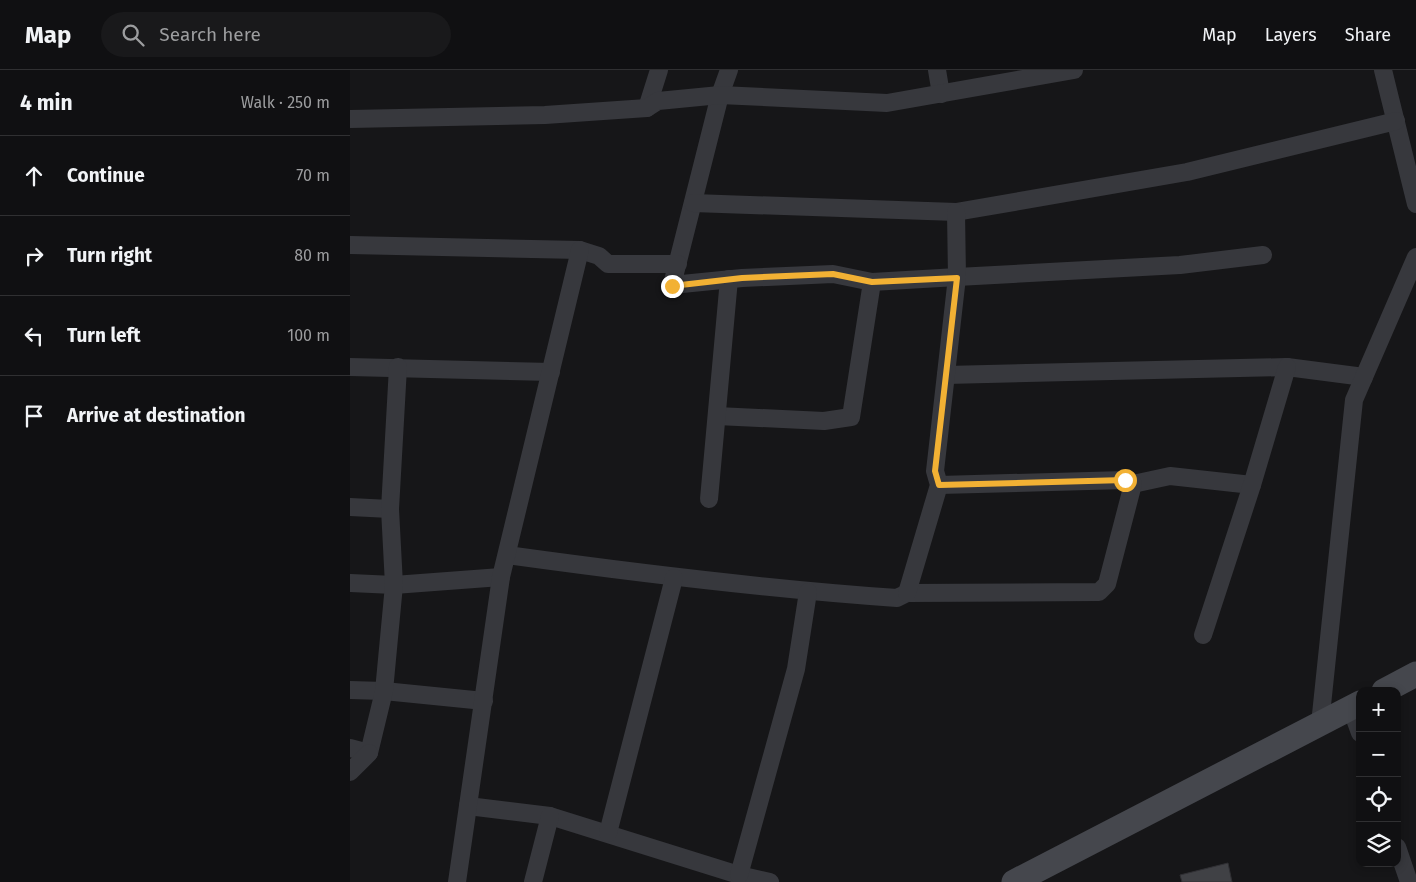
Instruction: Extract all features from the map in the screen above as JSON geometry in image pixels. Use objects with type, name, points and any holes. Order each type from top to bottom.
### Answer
[{"type":"main road","points":[[1392,687],[1416,674]]},
{"type":"main road","points":[[1014,882],[1356,706]]},
{"type":"street","points":[[647,108],[659,70]]},
{"type":"street","points":[[729,70],[720,95],[672,286],[729,279],[833,274],[872,282],[957,278],[1180,265],[1263,255]]},
{"type":"street","points":[[937,70],[940,94]]},
{"type":"street","points":[[350,119],[545,115],[647,108],[658,101],[720,95],[887,103],[1074,70]]},
{"type":"street","points":[[1383,70],[1416,204]]},
{"type":"street","points":[[693,203],[956,212],[1187,172],[1396,121]]},
{"type":"street","points":[[907,593],[939,485],[935,471],[957,278],[956,212]]},
{"type":"street","points":[[350,245],[580,250],[599,256],[608,264],[678,264]]},
{"type":"street","points":[[457,882],[501,577],[580,250]]},
{"type":"street","points":[[1320,724],[1354,400],[1416,256]]},
{"type":"street","points":[[709,499],[729,279]]},
{"type":"street","points":[[717,416],[824,421],[851,416],[872,282]]},
{"type":"street","points":[[350,367],[551,372]]},
{"type":"street","points":[[350,772],[369,753],[384,691],[394,586],[390,510],[398,368]]},
{"type":"street","points":[[946,375],[1287,368],[1364,377]]},
{"type":"street","points":[[1203,635],[1252,485],[1287,368]]},
{"type":"street","points":[[939,485],[1125,480],[1133,484],[1170,476],[1252,485]]},
{"type":"street","points":[[507,555],[674,578],[808,592],[897,598],[907,593],[1099,592],[1107,584],[1133,484]]},
{"type":"street","points":[[350,507],[390,510]]},
{"type":"street","points":[[350,583],[394,586],[501,577]]},
{"type":"street","points":[[608,833],[674,578]]},
{"type":"street","points":[[739,875],[796,669],[808,592]]},
{"type":"street","points":[[350,690],[384,691],[484,701]]},
{"type":"street","points":[[350,748],[369,753]]},
{"type":"street","points":[[468,806],[550,816],[739,875],[770,882]]},
{"type":"street","points":[[533,882],[550,816]]},
{"type":"street","points":[[1401,859],[1409,882]]},
{"type":"building","points":[[1228,863],[1232,882],[1182,882],[1180,875]]},
{"type":"route","points":[[672,286],[742,278],[833,274],[872,282],[957,278],[935,471],[939,485],[1125,480]]}]
